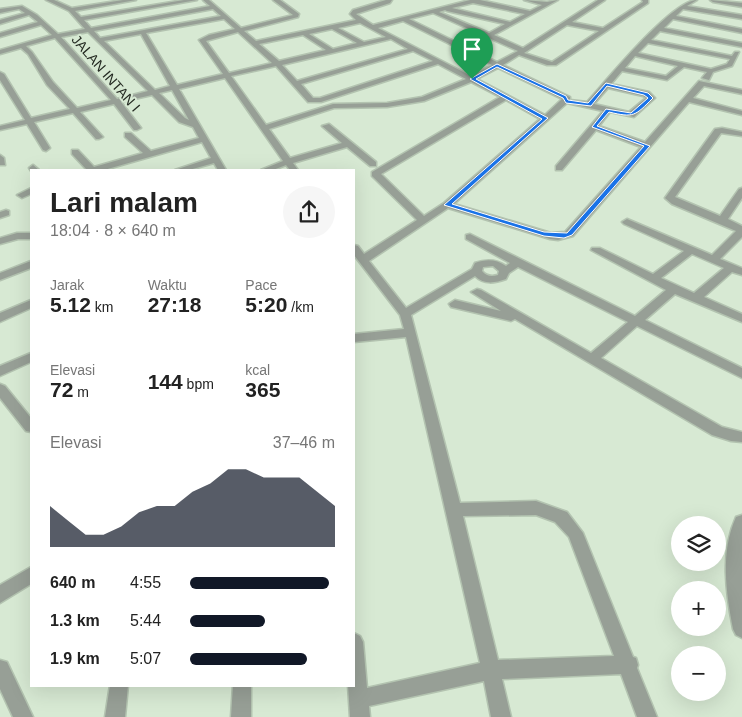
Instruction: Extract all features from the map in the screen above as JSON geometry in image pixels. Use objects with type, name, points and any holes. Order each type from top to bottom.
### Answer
[{"type":"street","points":[[49,0],[71,10],[99,40],[182,120],[196,125]]},
{"type":"street","points":[[71,10],[133,0]]},
{"type":"street","points":[[81,19],[194,0]]},
{"type":"street","points":[[206,0],[277,63],[311,100],[321,100],[438,62]]},
{"type":"street","points":[[276,0],[296,14],[296,16],[286,20],[211,36],[202,40],[293,169]]},
{"type":"street","points":[[389,0],[388,2],[355,11],[353,14],[373,27],[545,118]]},
{"type":"street","points":[[527,0],[548,4]]},
{"type":"street","points":[[490,35],[555,0]]},
{"type":"street","points":[[263,128],[333,106],[387,105],[416,101],[472,79],[520,52],[602,0]]},
{"type":"street","points":[[433,11],[490,35],[520,52],[552,64],[646,2],[645,0]]},
{"type":"street","points":[[589,105],[632,54],[670,17],[694,0]]},
{"type":"street","points":[[713,0],[742,5]]},
{"type":"street","points":[[58,3],[66,1]]},
{"type":"street","points":[[373,27],[474,1],[530,14]]},
{"type":"street","points":[[0,11],[20,7],[30,13]]},
{"type":"street","points":[[0,52],[56,36],[215,7]]},
{"type":"street","points":[[682,7],[742,17]]},
{"type":"street","points":[[444,8],[511,24]]},
{"type":"street","points":[[0,22],[30,13]]},
{"type":"street","name":"JALAN INTAN I","points":[[30,13],[56,36],[116,101],[137,128]]},
{"type":"street","points":[[99,40],[226,17]]},
{"type":"street","points":[[670,17],[742,31]]},
{"type":"street","points":[[404,18],[565,97],[566,101]]},
{"type":"street","points":[[255,43],[361,20]]},
{"type":"street","points":[[0,35],[42,23]]},
{"type":"street","points":[[567,23],[604,30]]},
{"type":"street","points":[[333,27],[363,44]]},
{"type":"street","points":[[632,54],[712,71],[730,65],[742,44],[659,29]]},
{"type":"street","points":[[143,33],[176,87],[221,169]]},
{"type":"street","points":[[304,33],[332,51]]},
{"type":"street","points":[[0,128],[392,37]]},
{"type":"street","points":[[647,41],[734,58]]},
{"type":"street","points":[[21,45],[74,110],[99,137]]},
{"type":"street","points":[[297,83],[414,49]]},
{"type":"street","points":[[620,69],[668,78],[683,65]]},
{"type":"street","points":[[447,205],[544,234],[564,236],[570,234],[712,71]]},
{"type":"street","points":[[0,74],[46,148]]},
{"type":"street","points":[[702,83],[742,92]]},
{"type":"street","points":[[501,717],[474,588],[411,332],[405,314],[358,254],[423,222],[447,205],[566,101],[631,115],[651,98],[646,94],[606,85]]},
{"type":"street","points":[[423,222],[375,174],[505,98]]},
{"type":"street","points":[[687,99],[742,113]]},
{"type":"street","points":[[559,168],[608,110]]},
{"type":"street","points":[[326,126],[373,164]]},
{"type":"street","points":[[594,127],[648,146]]},
{"type":"street","points":[[713,260],[742,231],[722,220],[675,202],[670,198],[671,194],[718,131],[742,134]]},
{"type":"street","points":[[128,135],[148,153]]},
{"type":"street","points":[[96,169],[203,138]]},
{"type":"street","points":[[268,169],[348,144]]},
{"type":"street","points":[[75,152],[92,169]]},
{"type":"street","points":[[183,169],[215,160]]},
{"type":"street","points":[[722,220],[742,191]]},
{"type":"street","points":[[627,222],[742,272]]},
{"type":"street","points":[[0,241],[17,236],[30,236]]},
{"type":"street","points":[[470,237],[518,263],[742,373]]},
{"type":"street","points":[[596,250],[674,289],[742,318]]},
{"type":"street","points":[[654,279],[690,251]]},
{"type":"street","points":[[405,314],[476,271],[479,265],[488,263],[502,254]]},
{"type":"street","points":[[488,263],[499,265],[505,271]]},
{"type":"street","points":[[476,271],[481,278],[492,280],[502,278],[505,271],[518,263]]},
{"type":"street","points":[[0,278],[30,264]]},
{"type":"street","points":[[696,298],[731,267]]},
{"type":"street","points":[[455,304],[477,292],[492,280]]},
{"type":"street","points":[[593,358],[674,289]]},
{"type":"street","points":[[477,292],[717,431],[730,436],[742,437]]},
{"type":"street","points":[[431,299],[526,321]]},
{"type":"street","points":[[0,318],[30,304]]},
{"type":"street","points":[[355,338],[411,332]]},
{"type":"street","points":[[0,371],[30,357]]},
{"type":"street","points":[[0,389],[30,426]]},
{"type":"street","points":[[454,510],[536,508],[562,517],[576,533],[629,665],[647,717]]},
{"type":"street","points":[[742,522],[736,538],[736,599],[742,629]]},
{"type":"street","points":[[0,595],[30,577]]},
{"type":"street","points":[[355,653],[360,708],[490,670],[629,665]]},
{"type":"street","points":[[0,669],[23,717]]},
{"type":"street","points":[[115,717],[119,687]]},
{"type":"street","points":[[241,717],[242,687]]},
{"type":"route","points":[[497,65],[565,97],[566,101],[589,105],[606,85],[646,94],[651,96],[651,98],[633,114],[628,115],[608,110],[594,127],[648,146],[570,234],[564,236],[550,236],[447,205],[545,118],[472,79],[497,65]]}]
